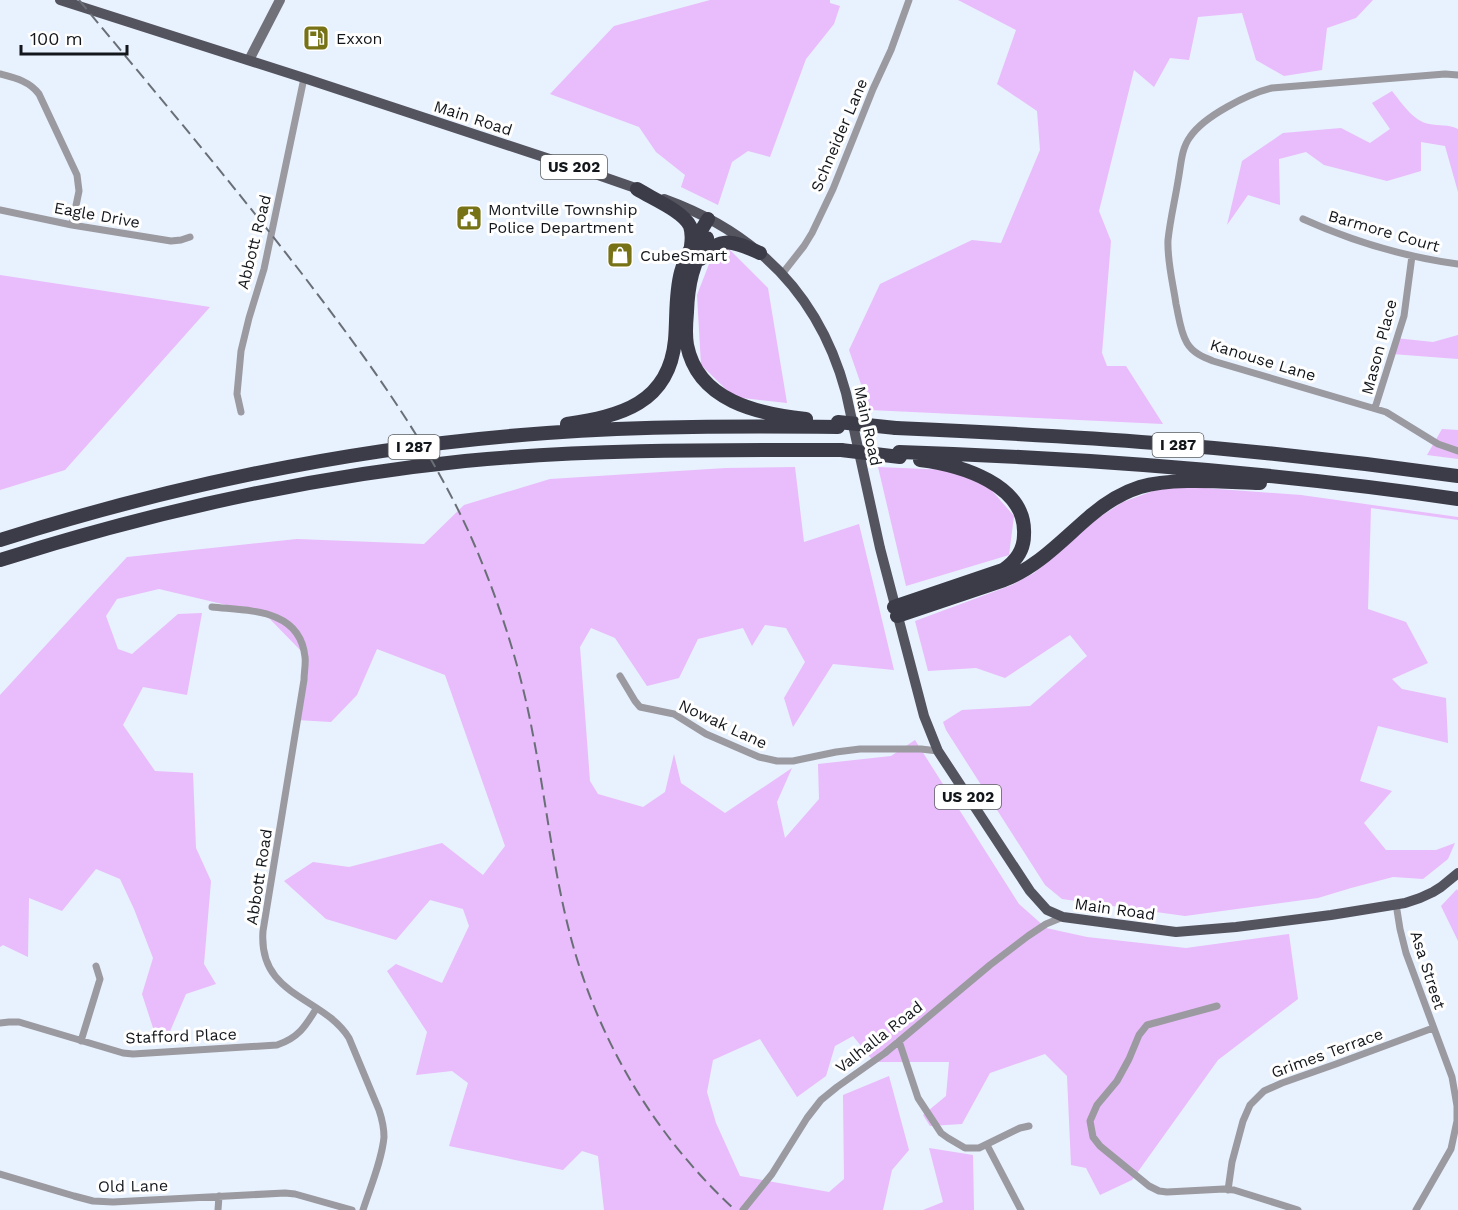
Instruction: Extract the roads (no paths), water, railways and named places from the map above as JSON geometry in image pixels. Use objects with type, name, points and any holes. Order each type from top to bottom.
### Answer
[{"type":"highway","points":[[463,441],[606,417],[627,410],[642,401],[661,381],[672,356],[679,279],[689,251],[692,232],[687,222],[677,213],[637,189]]},
{"type":"highway","points":[[689,251],[711,221]]},
{"type":"highway","points":[[711,221],[692,273],[688,294],[686,336],[690,355],[699,373],[713,389],[729,400],[760,412],[838,425]]},
{"type":"highway","points":[[692,273],[711,248],[723,242],[736,243],[760,253]]},
{"type":"highway","name":"I 287","points":[[0,540],[100,510],[220,481],[339,458],[463,441],[545,433],[638,428],[838,425],[1019,434],[1153,442],[1309,457],[1458,476]]},
{"type":"highway","name":"I 287","points":[[0,560],[105,528],[184,508],[294,485],[466,461],[577,454],[842,450],[900,455],[998,455],[1245,474],[1458,499]]},
{"type":"highway","points":[[896,611],[1003,570],[1018,555],[1025,533],[1022,516],[1017,508],[1005,492],[988,480],[947,465],[900,455]]},
{"type":"highway","points":[[896,611],[1021,573],[1044,557],[1102,506],[1140,487],[1161,483],[1200,482],[1358,486]]},
{"type":"main road","name":"Main Road","points":[[60,0],[304,78],[637,189],[684,207],[711,221],[739,237],[760,253],[782,274],[817,321],[841,375],[896,611],[924,716],[938,751],[1030,891],[1043,907],[1063,917],[1185,932],[1331,915],[1396,904],[1433,892],[1458,873]]},
{"type":"main road","points":[[249,60],[280,0]]},
{"type":"street","name":"Schneider Lane","points":[[782,274],[804,246],[832,189],[891,50],[909,0]]},
{"type":"street","points":[[0,74],[27,83],[39,94],[77,176],[79,190],[72,225]]},
{"type":"street","name":"Kanouse Lane","points":[[1458,75],[1445,74],[1272,88],[1243,98],[1200,125],[1189,138],[1184,152],[1168,240],[1168,258],[1179,323],[1188,345],[1196,353],[1213,361],[1386,412],[1438,444],[1458,451]]},
{"type":"street","name":"Abbott Road","points":[[241,412],[237,394],[241,351],[264,269],[304,78]]},
{"type":"street","name":"Eagle Drive","points":[[0,210],[72,225],[171,241],[190,237]]},
{"type":"street","name":"Barmore Court","points":[[1303,219],[1330,231],[1412,256],[1458,264]]},
{"type":"street","name":"Mason Place","points":[[1375,408],[1404,316],[1412,256]]},
{"type":"street","name":"Abbott Road","points":[[212,607],[265,613],[279,618],[297,634],[303,647],[304,680],[263,936],[267,960],[276,977],[290,991],[338,1022],[349,1038],[382,1119],[384,1136],[382,1146],[363,1210]]},
{"type":"street","name":"Nowak Lane","points":[[620,676],[640,707],[674,714],[706,734],[759,757],[777,761],[793,761],[860,749],[938,751]]},
{"type":"street","name":"Asa Street","points":[[1396,904],[1406,953],[1455,1092],[1457,1121],[1448,1155],[1416,1210]]},
{"type":"street","name":"Valhalla Road","points":[[743,1210],[772,1174],[815,1108],[837,1087],[868,1066],[1020,942],[1046,924],[1063,917]]},
{"type":"street","points":[[81,1041],[100,979],[96,966]]},
{"type":"street","points":[[1216,1006],[1147,1025],[1139,1035],[1117,1081],[1097,1105],[1090,1121],[1093,1137],[1100,1146],[1149,1186],[1159,1191],[1228,1190],[1299,1210]]},
{"type":"street","name":"Stafford Place","points":[[0,1023],[19,1022],[133,1054],[267,1046],[286,1042],[295,1037],[305,1026],[316,1009]]},
{"type":"street","name":"Grimes Terrace","points":[[1228,1190],[1232,1162],[1243,1121],[1250,1105],[1264,1091],[1433,1028]]},
{"type":"street","points":[[899,1041],[918,1098],[941,1133],[965,1148],[974,1149],[1029,1126]]},
{"type":"street","points":[[987,1145],[1021,1210]]},
{"type":"street","name":"Old Lane","points":[[0,1174],[93,1201],[127,1202],[272,1193],[295,1194],[352,1210]]},
{"type":"street","points":[[218,1210],[219,1196]]},
{"type":"railway","points":[[79,0],[306,279],[377,375],[440,475],[475,546],[502,615],[516,663],[533,735],[561,896],[586,986],[617,1057],[636,1090],[681,1153],[735,1210]]},
{"type":"place","name":"Exxon","points":[[316,38]]},
{"type":"place","name":"Montville Township Police Department","points":[[469,218]]},
{"type":"place","name":"CubeSmart","points":[[620,255]]}]
